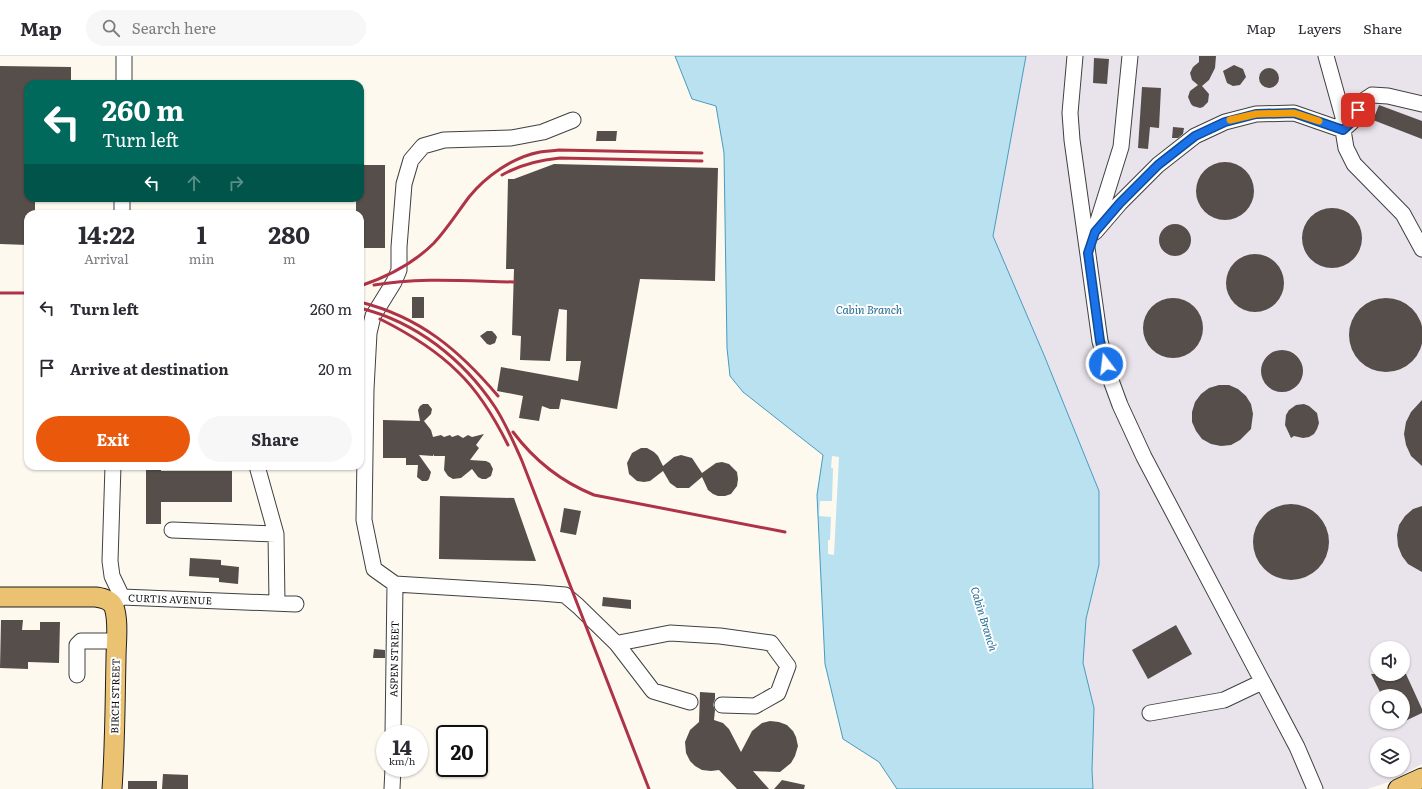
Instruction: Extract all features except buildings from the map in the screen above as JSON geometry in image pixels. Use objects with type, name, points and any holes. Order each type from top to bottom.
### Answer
[{"type":"main road","name":"CURTIS AVENUE","points":[[0,597],[96,597],[117,600]]},
{"type":"main road","name":"BIRCH STREET","points":[[112,789],[115,748],[117,600]]},
{"type":"main road","points":[[1398,789],[1422,778]]},
{"type":"street","points":[[124,56],[124,80]]},
{"type":"street","points":[[1075,56],[1070,113],[1072,140],[1100,341],[1109,375],[1120,405],[1144,457],[1296,747],[1315,789]]},
{"type":"street","points":[[1088,253],[1121,147],[1130,56]]},
{"type":"street","points":[[1326,56],[1343,117],[1343,130],[1346,148],[1354,164],[1403,214],[1422,249]]},
{"type":"street","points":[[1343,130],[1354,120],[1363,101],[1372,94],[1422,104]]},
{"type":"street","points":[[1095,232],[1120,203],[1158,165],[1195,136],[1225,122],[1256,114],[1294,113],[1343,130]]},
{"type":"street","points":[[573,120],[543,132],[511,138],[444,140],[423,146],[411,160],[404,184],[399,247],[399,270],[394,282],[373,316],[369,333],[366,389],[364,520],[374,569],[395,584],[541,593],[566,596],[617,644],[653,692],[690,702]]},
{"type":"street","name":"BIRCH STREET","points":[[113,470],[110,561],[117,600]]},
{"type":"street","points":[[257,470],[276,534],[277,603]]},
{"type":"street","points":[[172,530],[276,534]]},
{"type":"street","name":"ASPEN STREET","points":[[393,725],[395,584]]},
{"type":"street","name":"CURTIS AVENUE","points":[[117,600],[296,604]]},
{"type":"street","points":[[617,644],[670,633],[720,636],[771,643],[788,666],[778,693],[755,706],[722,705]]},
{"type":"street","points":[[77,675],[77,644],[80,641],[116,642]]},
{"type":"street","points":[[1150,713],[1224,700],[1262,682]]},
{"type":"street","points":[[392,789],[393,777]]},
{"type":"shaded area","points":[[1026,56],[1422,56],[1422,764],[1410,771],[1410,737],[1370,737],[1370,777],[1398,777],[1389,782],[1367,789],[1093,789],[1092,770],[1094,708],[1083,663],[1086,619],[1099,565],[993,236]]},
{"type":"water","name":"Cabin Branch","points":[[675,56],[1026,56],[993,236],[1044,355],[1099,491],[1099,565],[1086,619],[1083,663],[1094,708],[1092,770],[1093,789],[897,789],[879,762],[843,739],[825,664],[817,495],[823,455],[743,392],[730,376],[727,348],[724,153],[716,106],[692,99]]},
{"type":"pier","points":[[832,456],[839,457],[834,555],[828,554],[831,517],[819,516],[820,501],[832,501]]},
{"type":"railway","points":[[364,284],[399,269],[426,251],[443,232],[469,197],[483,182],[501,168],[520,158],[540,152],[559,150],[702,153]]},
{"type":"railway","points":[[502,175],[530,163],[560,158],[702,161]]},
{"type":"railway","points":[[374,285],[426,280],[514,282]]},
{"type":"railway","points":[[0,293],[24,293]]},
{"type":"railway","points":[[364,303],[382,308],[420,326],[437,337],[468,364],[498,396]]},
{"type":"railway","points":[[364,309],[381,314],[419,333],[453,358],[468,373],[499,413],[522,461],[649,789]]},
{"type":"railway","points":[[380,319],[421,342],[458,372],[473,388],[486,406],[508,445]]},
{"type":"railway","points":[[513,432],[530,452],[549,469],[571,484],[594,495],[785,532]]},
{"type":"slow traffic","points":[[1230,120],[1256,114],[1294,113],[1319,121]]},
{"type":"route","points":[[1106,364],[1100,341],[1088,253],[1095,232],[1120,203],[1158,165],[1195,136],[1225,122],[1256,114],[1294,113],[1343,130],[1354,120],[1358,110]]}]
